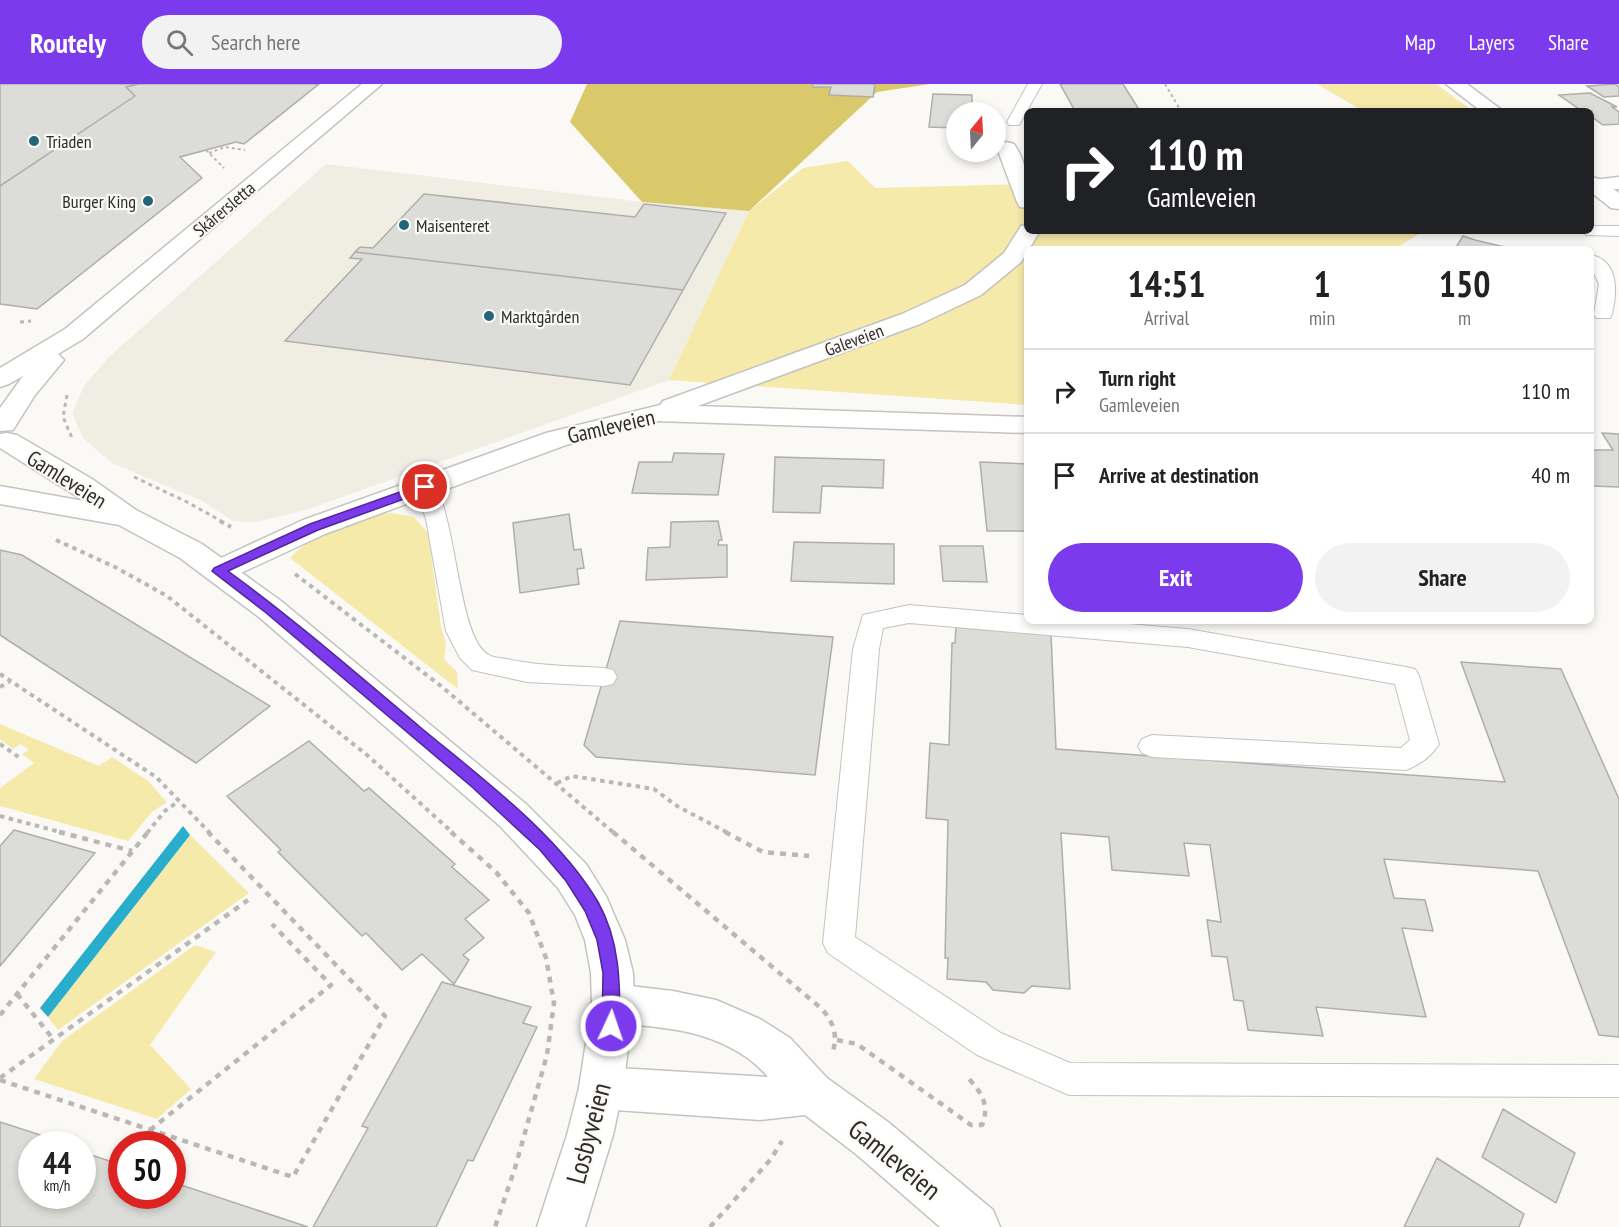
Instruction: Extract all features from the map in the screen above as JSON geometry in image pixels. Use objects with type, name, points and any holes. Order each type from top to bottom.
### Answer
[{"type":"street","name":"Skårersletta","points":[[0,379],[74,334],[373,84]]},
{"type":"street","points":[[1455,84],[1488,108]]},
{"type":"street","points":[[1007,148],[1024,192]]},
{"type":"street","points":[[1594,184],[1619,183]]},
{"type":"street","points":[[1594,185],[1619,203]]},
{"type":"street","name":"Galeveien","points":[[656,413],[911,319],[973,290],[1012,257],[1027,234]]},
{"type":"street","name":"Skårersletta","points":[[3,435],[24,391],[74,334]]},
{"type":"street","name":"Gamleveien","points":[[219,571],[314,527],[556,439],[656,413],[1024,425]]},
{"type":"street","name":"Gamleveien","points":[[3,435],[82,485],[126,517],[182,546],[270,609],[477,783],[545,846],[572,876],[592,908],[605,940],[612,973],[613,1003],[673,1010],[716,1020],[745,1033],[775,1052],[811,1093],[872,1138],[976,1227]]},
{"type":"street","name":"Gamleveien","points":[[0,495],[126,517]]},
{"type":"street","name":"Losbyveien","points":[[561,1227],[602,1088],[613,1003]]},
{"type":"street","points":[[602,1088],[760,1100],[811,1093]]},
{"type":"lane","points":[[1014,122],[1035,84]]},
{"type":"lane","points":[[1594,231],[1619,231]]},
{"type":"lane","points":[[1594,262],[1606,271],[1609,284],[1604,314]]},
{"type":"lane","points":[[425,487],[437,519],[459,631],[469,652],[481,663],[527,673],[604,677]]},
{"type":"lane","points":[[1024,624],[909,614],[872,621],[866,649],[839,943],[989,1044],[1069,1078],[1619,1081]]},
{"type":"lane","points":[[1025,624],[1188,638],[1406,676],[1425,744],[1406,759],[1152,746]]},
{"type":"path","points":[[1165,84],[1179,108]]},
{"type":"path","points":[[227,170],[207,151],[225,147],[252,150]]},
{"type":"path","points":[[70,390],[62,415],[65,429],[78,444]]},
{"type":"path","points":[[132,476],[220,521],[262,550],[441,686],[822,1009],[834,1024],[837,1040],[811,1093],[771,1159],[710,1227]]},
{"type":"path","points":[[46,537],[115,567],[167,596],[367,755],[496,872],[529,914],[546,958],[554,1003],[547,1055],[515,1168],[495,1227]]},
{"type":"path","points":[[0,674],[156,777],[386,1016],[293,1177],[0,1079]]},
{"type":"path","points":[[0,687],[10,681]]},
{"type":"path","points":[[0,744],[20,758]]},
{"type":"path","points":[[556,783],[572,776],[654,789],[677,806],[764,852],[847,860]]},
{"type":"path","points":[[0,1016],[165,811],[179,801]]},
{"type":"path","points":[[0,816],[132,851]]},
{"type":"path","points":[[0,1079],[248,900]]},
{"type":"path","points":[[149,1130],[331,985],[272,924]]},
{"type":"path","points":[[17,994],[54,1040]]},
{"type":"path","points":[[837,1040],[857,1044],[971,1125],[982,1125],[988,1114],[985,1099],[956,1065],[976,1035]]},
{"type":"shaded area","points":[[587,84],[930,84],[877,92],[749,211],[642,202],[570,122]]},
{"type":"shaded area","points":[[1317,84],[1436,84],[1469,108],[1358,108]]},
{"type":"shaded area","points":[[848,161],[875,188],[1024,184],[1024,234],[1419,234],[1399,246],[1024,246],[1024,405],[669,380],[749,211],[803,168]]},
{"type":"shaded area","points":[[326,164],[642,202],[749,211],[669,380],[306,510],[256,522],[233,521],[202,501],[112,463],[83,438],[72,413],[84,386],[109,357]]},
{"type":"shaded area","points":[[391,513],[414,517],[428,533],[441,626],[446,644],[444,659],[457,672],[458,689],[290,558],[323,534],[366,517]]},
{"type":"shaded area","points":[[0,724],[99,766],[112,757],[148,781],[167,802],[152,812],[128,841],[0,806],[0,788],[34,763],[22,754],[29,750],[21,744],[13,749],[0,739]]},
{"type":"shaded area","points":[[190,835],[249,893],[58,1030],[48,1017]]},
{"type":"shaded area","points":[[195,945],[216,952],[150,1045],[191,1089],[157,1119],[34,1079],[62,1041]]},
{"type":"water","points":[[183,826],[190,835],[48,1017],[40,1008]]},
{"type":"building","name":"Triaden","points":[[0,84],[139,84],[126,87],[135,96],[0,186]]},
{"type":"building","name":"Triaden","points":[[139,84],[319,84],[244,144],[236,142],[180,157],[202,178],[37,309],[0,304],[0,186],[135,96],[126,87]]},
{"type":"building","points":[[813,84],[875,84],[873,97],[829,95],[831,87],[813,87]]},
{"type":"building","points":[[1060,84],[1123,84],[1138,108],[1073,108]]},
{"type":"building","points":[[1615,84],[1619,87],[1619,96],[1604,97],[1587,86]]},
{"type":"building","points":[[1590,93],[1617,107],[1612,107],[1619,112],[1619,124],[1603,125],[1594,118],[1594,108],[1578,108],[1559,95]]},
{"type":"building","points":[[933,94],[972,95],[972,102],[946,102],[946,128],[929,127]]},
{"type":"building","points":[[424,194],[635,217],[644,204],[726,213],[683,290],[355,252],[360,247],[373,248]]},
{"type":"building","points":[[1463,236],[1500,246],[1457,246]]},
{"type":"building","name":"Marktgården","points":[[355,252],[683,290],[630,385],[285,341],[362,259],[350,258]]},
{"type":"building","points":[[1602,433],[1619,434],[1619,487],[1594,486],[1594,450],[1613,450]]},
{"type":"building","points":[[674,453],[724,454],[718,495],[632,493],[639,462],[672,462]]},
{"type":"building","points":[[775,457],[884,460],[883,488],[822,486],[820,513],[773,512]]},
{"type":"building","points":[[980,462],[1024,464],[1024,531],[987,531]]},
{"type":"building","points":[[569,514],[574,550],[581,549],[584,568],[577,569],[579,584],[520,593],[513,523]]},
{"type":"building","points":[[718,521],[722,540],[719,540],[718,545],[727,545],[727,577],[646,580],[648,548],[670,547],[671,522]]},
{"type":"building","points":[[794,542],[894,544],[894,584],[791,581]]},
{"type":"building","points":[[940,546],[983,546],[987,582],[943,581]]},
{"type":"building","points":[[0,550],[22,555],[270,706],[196,763],[0,635]]},
{"type":"building","points":[[620,621],[833,637],[815,775],[596,757],[584,745]]},
{"type":"building","points":[[991,624],[1051,634],[1056,749],[1505,782],[1461,662],[1561,669],[1619,799],[1619,1037],[1599,1035],[1538,871],[1384,859],[1394,898],[1425,900],[1433,931],[1402,928],[1426,1017],[1316,1007],[1323,1036],[1248,1030],[1243,1001],[1234,1000],[1227,957],[1212,956],[1207,920],[1221,922],[1210,845],[1184,843],[1189,876],[1112,870],[1109,837],[1061,833],[1070,989],[1032,986],[1024,993],[993,990],[986,982],[947,979],[948,958],[945,958],[948,820],[926,818],[930,743],[949,745],[952,643],[955,643],[956,627],[985,630]]},
{"type":"building","points":[[309,741],[364,791],[369,788],[455,864],[452,867],[489,900],[465,919],[484,938],[463,955],[469,960],[454,984],[422,954],[402,970],[366,933],[362,936],[278,852],[281,850],[227,796]]},
{"type":"building","points":[[14,830],[95,853],[0,966],[0,846]]},
{"type":"building","points":[[442,982],[531,1007],[523,1023],[537,1027],[473,1161],[468,1160],[436,1227],[313,1227],[368,1128],[362,1126]]},
{"type":"building","points":[[1503,1109],[1575,1153],[1556,1203],[1482,1157]]},
{"type":"building","points":[[0,1122],[28,1131],[18,1131],[18,1209],[96,1209],[96,1157],[108,1160],[108,1209],[186,1209],[186,1187],[308,1227],[0,1227]]},
{"type":"building","points":[[1437,1158],[1524,1214],[1519,1227],[1404,1227]]},
{"type":"place","name":"Triaden","points":[[34,141]]},
{"type":"place","name":"Burger King","points":[[148,201]]},
{"type":"place","name":"Maisenteret","points":[[404,225]]},
{"type":"place","name":"Marktgården","points":[[489,316]]},
{"type":"route","points":[[425,487],[314,527],[219,571],[270,609],[477,783],[545,846],[572,876],[592,908],[605,940],[612,973],[611,1026]]}]
